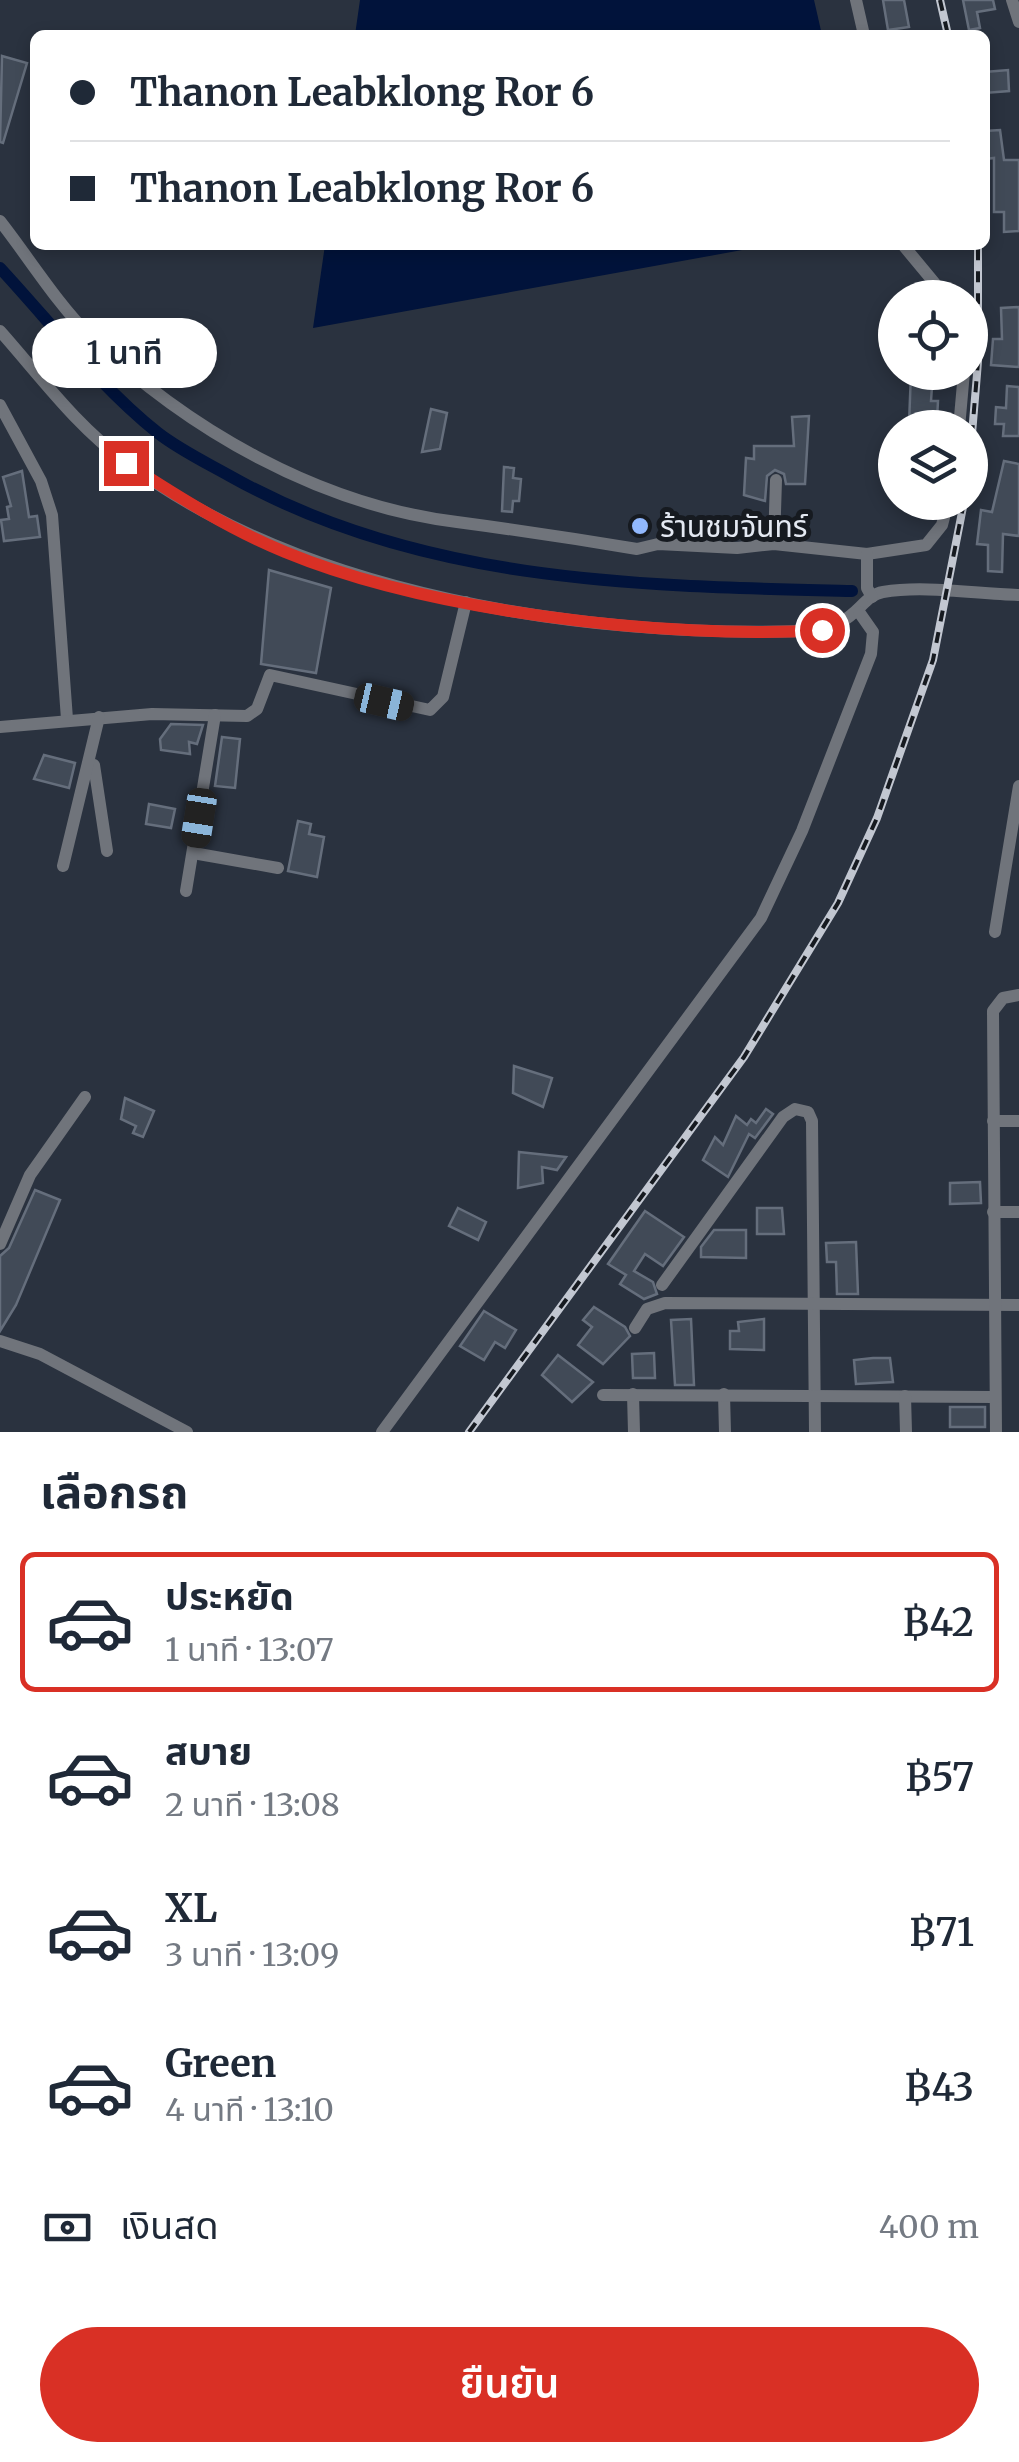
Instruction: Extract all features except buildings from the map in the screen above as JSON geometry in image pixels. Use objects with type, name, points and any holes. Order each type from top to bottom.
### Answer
[{"type":"street","points":[[856,0],[863,30]]},
{"type":"street","points":[[1012,0],[1019,22]]},
{"type":"street","points":[[0,221],[88,333],[204,426],[297,476],[434,518],[637,549],[658,544],[737,548],[774,544],[867,554],[926,545],[944,520]]},
{"type":"street","points":[[907,250],[932,280]]},
{"type":"street","points":[[0,331],[89,431],[126,463],[200,508],[316,564],[466,602],[621,624],[754,632],[828,629],[884,592],[1019,595]]},
{"type":"street","points":[[0,404],[49,503],[67,719]]},
{"type":"street","points":[[774,544],[776,480]]},
{"type":"street","points":[[867,554],[867,588],[872,597]]},
{"type":"street","points":[[0,728],[99,717],[252,714],[270,675],[430,710],[443,696],[466,602]]},
{"type":"street","points":[[382,1432],[761,918],[802,831],[871,654],[873,632],[859,612]]},
{"type":"street","points":[[186,890],[216,715]]},
{"type":"street","points":[[63,866],[93,758],[99,717]]},
{"type":"street","points":[[93,758],[107,851]]},
{"type":"street","points":[[995,932],[1019,786]]},
{"type":"street","points":[[194,853],[278,868]]},
{"type":"street","points":[[996,1432],[993,1011],[1003,998],[1019,995]]},
{"type":"street","points":[[0,1244],[30,1175],[85,1097]]},
{"type":"street","points":[[662,1285],[786,1114],[799,1109],[808,1112],[812,1121],[816,1432]]},
{"type":"street","points":[[993,1121],[1019,1122]]},
{"type":"street","points":[[993,1212],[1019,1212]]},
{"type":"street","points":[[635,1328],[646,1309],[662,1303],[1019,1305]]},
{"type":"street","points":[[0,1341],[40,1354],[187,1432]]},
{"type":"street","points":[[633,1394],[634,1432]]},
{"type":"street","points":[[724,1394],[725,1432]]},
{"type":"street","points":[[603,1395],[995,1397]]},
{"type":"street","points":[[906,1396],[906,1432]]},
{"type":"water","points":[[360,0],[814,0],[821,30],[356,30]]},
{"type":"water","points":[[324,250],[742,250],[313,328]]},
{"type":"waterway","points":[[0,268],[96,375],[158,433],[230,476],[303,511],[377,538],[454,558],[532,572],[692,586],[852,591]]},
{"type":"railway","points":[[940,0],[947,30]]},
{"type":"railway","points":[[974,410],[978,250]]},
{"type":"railway","points":[[469,1432],[744,1057],[838,903],[877,818],[933,660],[960,520]]},
{"type":"place","name":"ร้านชมจันทร์","points":[[640,526]]},
{"type":"route","points":[[126,463],[252,537],[316,564],[379,582],[466,602],[621,624],[754,632],[822,630]]}]
